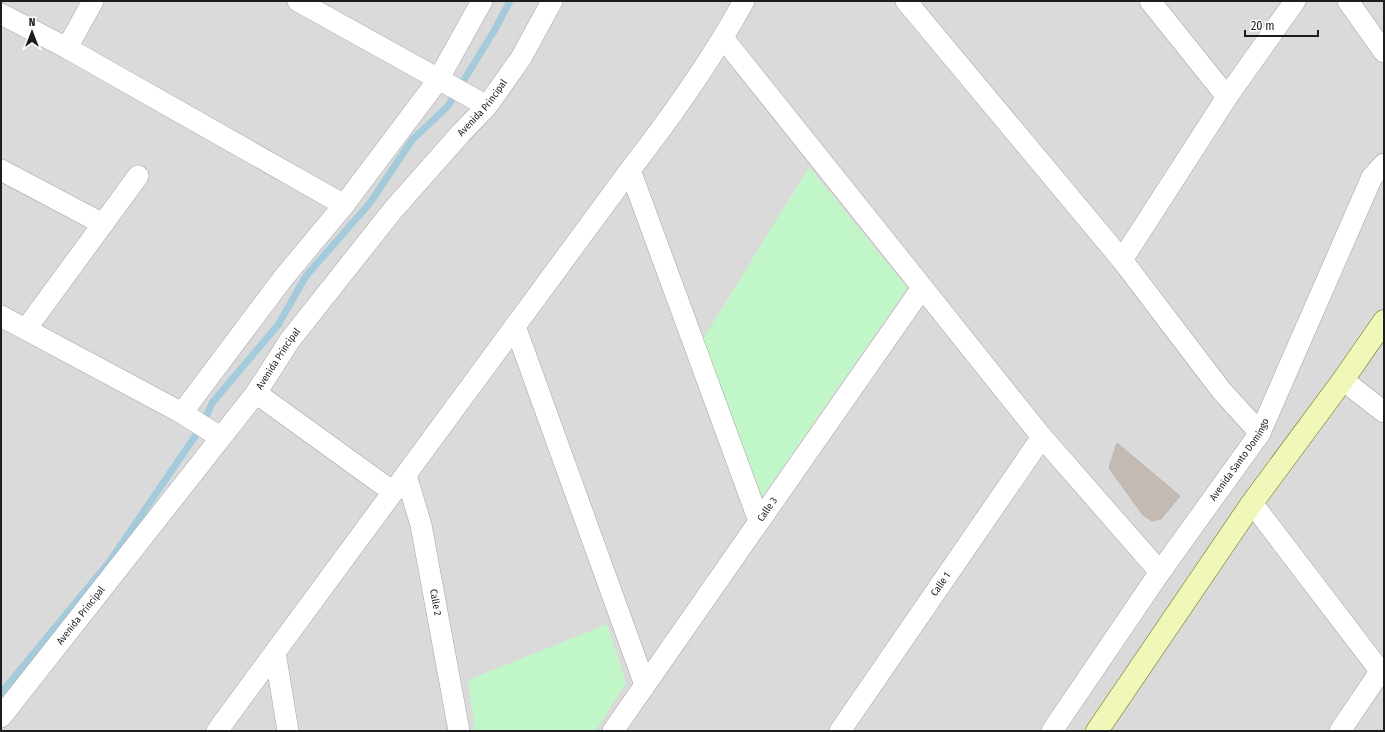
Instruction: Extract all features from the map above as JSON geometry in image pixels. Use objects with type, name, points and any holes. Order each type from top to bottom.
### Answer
[{"type":"street","points":[[67,48],[93,1]]},
{"type":"street","points":[[298,1],[478,102]]},
{"type":"street","points":[[182,413],[284,277],[444,83],[482,1]]},
{"type":"street","name":"Avenida Principal","points":[[1,717],[256,393],[290,340],[388,216],[461,133],[478,102],[521,58],[552,1]]},
{"type":"street","points":[[217,731],[630,170],[674,113],[724,38],[744,1]]},
{"type":"street","points":[[906,1],[1122,260],[1221,390],[1260,433]]},
{"type":"street","points":[[1150,1],[1227,98]]},
{"type":"street","points":[[1122,260],[1227,98],[1295,1]]},
{"type":"street","points":[[1348,1],[1384,52]]},
{"type":"street","points":[[1,14],[67,48],[344,205]]},
{"type":"street","points":[[724,38],[1042,437],[1160,572]]},
{"type":"street","name":"Avenida Santo Domingo","points":[[1052,731],[1160,572],[1260,433],[1372,177],[1384,164]]},
{"type":"street","points":[[1,170],[103,224]]},
{"type":"street","points":[[630,170],[759,521]]},
{"type":"street","points":[[26,329],[138,176]]},
{"type":"street","name":"Calle 3","points":[[613,731],[922,288]]},
{"type":"street","points":[[1,316],[182,413],[220,437]]},
{"type":"street","points":[[1097,731],[1252,503],[1343,380],[1384,321]]},
{"type":"street","points":[[515,326],[645,685]]},
{"type":"street","points":[[1343,380],[1384,412]]},
{"type":"street","points":[[256,393],[393,492]]},
{"type":"street","name":"Calle 1","points":[[840,731],[1042,437]]},
{"type":"street","name":"Calle 2","points":[[406,475],[421,525],[459,731]]},
{"type":"street","points":[[1252,503],[1382,674],[1340,731]]},
{"type":"street","points":[[275,652],[288,731]]},
{"type":"shaded area","points":[[1,1],[1384,1],[1384,731],[1,731]]},
{"type":"green space","points":[[809,167],[907,288],[762,497],[703,339]]},
{"type":"green space","points":[[607,624],[626,683],[595,731],[475,731],[468,680]]},
{"type":"building","points":[[1117,443],[1180,496],[1161,519],[1152,521],[1143,515],[1109,468]]},
{"type":"waterway","points":[[1,693],[110,561],[202,426],[212,403],[278,325],[306,276],[370,203],[412,140],[448,106],[494,31],[510,1]]}]
